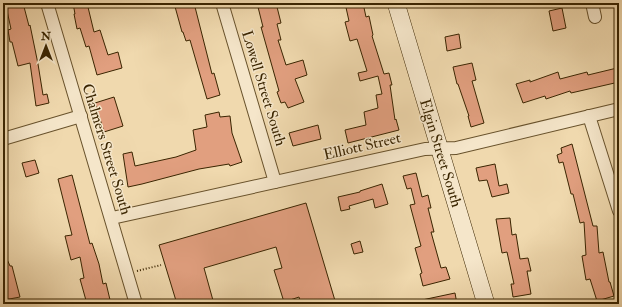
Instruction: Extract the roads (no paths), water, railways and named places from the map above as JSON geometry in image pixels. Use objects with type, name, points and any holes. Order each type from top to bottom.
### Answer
[{"type":"street","name":"Chalmers Street South","points":[[47,3],[112,218],[136,304]]},
{"type":"street","name":"Lowell Street South","points":[[222,3],[275,182]]},
{"type":"street","name":"Elgin Street South","points":[[396,3],[486,304]]},
{"type":"street","points":[[592,3],[595,18]]},
{"type":"street","name":"Elliott Street","points":[[112,218],[425,149],[456,148],[619,109]]},
{"type":"street","points":[[3,139],[80,116]]},
{"type":"street","points":[[589,116],[619,211]]}]
